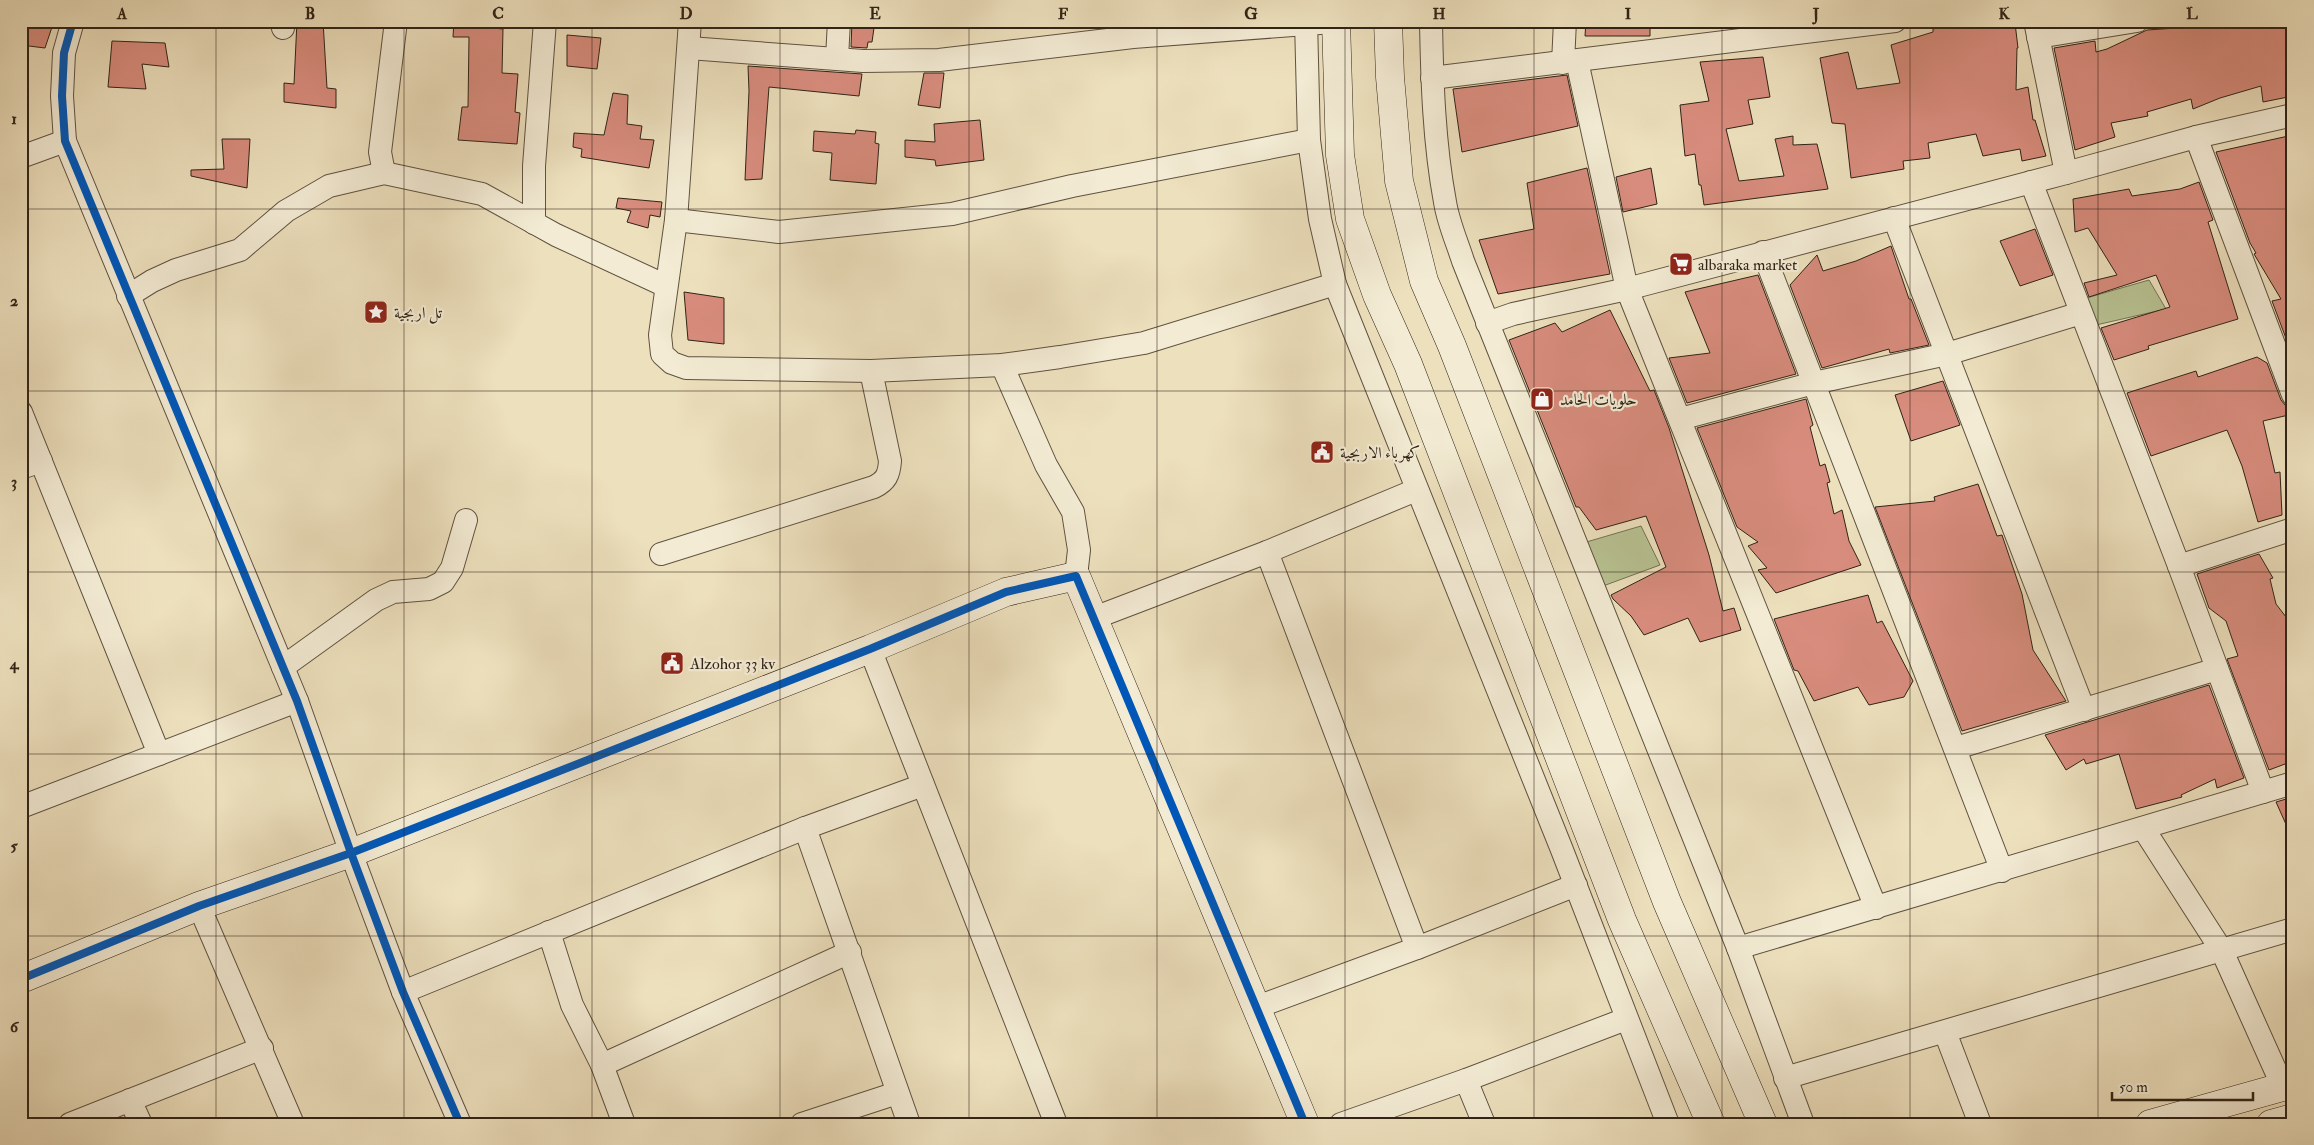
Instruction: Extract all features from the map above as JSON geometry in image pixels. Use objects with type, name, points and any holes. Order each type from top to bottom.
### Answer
[{"type":"main road","points":[[1388,21],[1390,77],[1400,182],[1424,281],[1452,346],[1667,902],[1763,1124]]},
{"type":"main road","points":[[1336,22],[1340,155],[1350,219],[1377,295],[1408,364],[1622,920],[1710,1124]]},
{"type":"main road","points":[[21,979],[199,906],[350,853],[870,648],[1006,592],[1076,576],[1305,1124]]},
{"type":"main road","points":[[2150,1124],[2288,1085]]},
{"type":"main road","points":[[2271,1124],[2293,1118]]},
{"type":"street","points":[[384,173],[380,152],[396,21]]},
{"type":"street","points":[[534,223],[534,166],[545,21]]},
{"type":"street","points":[[690,21],[676,220],[660,335],[662,354],[672,363],[686,368],[871,371],[1002,364],[1060,358],[1144,343],[1335,284]]},
{"type":"street","points":[[836,58],[839,21]]},
{"type":"street","points":[[1431,21],[1432,78],[1445,204],[1463,261],[1738,948],[1803,1124]]},
{"type":"street","points":[[1565,21],[1570,62],[1627,289],[1876,908]]},
{"type":"street","points":[[1432,78],[1894,21]]},
{"type":"street","points":[[2066,173],[2037,29],[2137,21]]},
{"type":"street","points":[[689,48],[863,61],[939,60],[1133,37],[1306,22],[1336,22]]},
{"type":"street","points":[[1306,22],[1308,140],[1320,219],[1335,284],[1576,885],[1626,1020],[1668,1124]]},
{"type":"street","points":[[74,23],[64,53],[62,96],[65,141],[297,701],[350,853],[403,992],[460,1124]]},
{"type":"street","points":[[1487,323],[1513,314],[1627,289],[2196,137],[2293,115]]},
{"type":"street","points":[[2196,137],[2293,395]]},
{"type":"street","points":[[676,220],[779,232],[952,214],[1072,186],[1308,140]]},
{"type":"street","points":[[21,157],[65,141]]},
{"type":"street","points":[[128,296],[152,281],[176,270],[240,250],[286,212],[329,186],[384,173],[482,194],[534,223],[666,286]]},
{"type":"street","points":[[2031,182],[2179,566],[2263,792]]},
{"type":"street","points":[[1894,218],[2084,710]]},
{"type":"street","points":[[1762,252],[1956,748],[2002,871]]},
{"type":"street","points":[[1680,419],[1814,383],[1947,354],[2081,313]]},
{"type":"street","points":[[1002,364],[1046,466],[1073,512],[1079,550],[1076,576]]},
{"type":"street","points":[[661,554],[874,487],[884,481],[889,472],[890,461],[871,371]]},
{"type":"street","points":[[21,412],[31,465],[159,754]]},
{"type":"street","points":[[1094,618],[1267,552],[1416,490]]},
{"type":"street","points":[[283,667],[376,600],[393,592],[429,589],[443,582],[452,568],[466,520]]},
{"type":"street","points":[[2179,566],[2293,529]]},
{"type":"street","points":[[1267,552],[1417,948]]},
{"type":"street","points":[[1472,627],[1504,615]]},
{"type":"street","points":[[870,648],[1056,1124]]},
{"type":"street","points":[[1956,748],[2218,669]]},
{"type":"street","points":[[22,803],[159,754],[297,701]]},
{"type":"street","points":[[1738,948],[2293,783]]},
{"type":"street","points":[[403,992],[804,828],[923,784]]},
{"type":"street","points":[[804,828],[850,952],[909,1124]]},
{"type":"street","points":[[2142,828],[2222,951],[2288,1085]]},
{"type":"street","points":[[1257,1007],[1417,948],[1576,885]]},
{"type":"street","points":[[199,906],[262,1048],[293,1124]]},
{"type":"street","points":[[1785,1078],[2293,929]]},
{"type":"street","points":[[549,932],[572,1005],[602,1065],[624,1124]]},
{"type":"street","points":[[602,1065],[850,952]]},
{"type":"street","points":[[1341,1124],[1466,1080],[1626,1020]]},
{"type":"street","points":[[1945,1032],[1980,1124]]},
{"type":"street","points":[[70,1124],[262,1048]]},
{"type":"street","points":[[1466,1080],[1484,1124]]},
{"type":"street","points":[[802,1124],[897,1092]]},
{"type":"street","points":[[130,1100],[141,1124]]},
{"type":"green space","points":[[2149,280],[2166,309],[2096,325],[2083,299]]},
{"type":"green space","points":[[1641,526],[1660,565],[1603,586],[1583,543]]},
{"type":"building","points":[[21,21],[54,21],[45,48],[21,45]]},
{"type":"building","points":[[297,21],[323,21],[327,88],[336,89],[336,108],[284,102],[284,83],[294,84]]},
{"type":"building","points":[[454,21],[473,21],[473,26],[503,29],[502,73],[518,74],[515,112],[520,113],[517,144],[458,140],[462,107],[468,107],[469,37],[453,37]]},
{"type":"building","points":[[852,21],[875,21],[872,42],[868,42],[867,48],[851,47]]},
{"type":"building","points":[[1586,21],[1650,21],[1650,36],[1585,36]]},
{"type":"building","points":[[1987,21],[1987,25],[2015,23],[2018,48],[2016,90],[2028,87],[2033,120],[2035,120],[2046,156],[2022,161],[2020,149],[1983,156],[1976,134],[1928,143],[1930,158],[1903,161],[1904,169],[1851,178],[1845,124],[1832,123],[1820,58],[1848,52],[1857,89],[1900,83],[1891,45],[1933,32],[1933,29],[1956,23]]},
{"type":"building","points":[[2204,21],[2293,21],[2293,96],[2263,102],[2261,86],[2220,98],[2193,109],[2191,99],[2147,112],[2148,116],[2111,123],[2115,137],[2075,150],[2054,48],[2095,41],[2096,52],[2107,49],[2147,30],[2206,26]]},
{"type":"building","points":[[567,35],[601,38],[597,69],[567,66]]},
{"type":"building","points":[[112,41],[165,43],[169,67],[142,64],[146,89],[108,87]]},
{"type":"building","points":[[1763,57],[1770,97],[1748,100],[1753,124],[1726,129],[1739,181],[1784,176],[1775,139],[1793,136],[1793,145],[1817,144],[1828,189],[1704,205],[1695,154],[1685,156],[1680,105],[1709,101],[1700,62]]},
{"type":"building","points":[[748,66],[862,74],[859,96],[769,87],[762,179],[745,180],[749,91]]},
{"type":"building","points":[[924,73],[944,73],[940,108],[918,105]]},
{"type":"building","points":[[1567,75],[1578,126],[1462,152],[1453,89]]},
{"type":"building","points":[[613,93],[628,95],[627,124],[642,126],[640,139],[654,140],[649,168],[581,157],[582,149],[573,147],[574,133],[604,135]]},
{"type":"building","points":[[980,120],[984,160],[936,166],[935,160],[905,157],[905,140],[935,142],[934,124]]},
{"type":"building","points":[[856,130],[876,132],[875,143],[879,144],[876,184],[830,180],[832,153],[813,151],[814,131],[855,134]]},
{"type":"building","points":[[2293,135],[2293,357],[2272,301],[2281,299],[2254,254],[2256,253],[2250,243],[2216,152]]},
{"type":"building","points":[[222,139],[250,139],[247,188],[191,176],[191,170],[224,169]]},
{"type":"building","points":[[1587,168],[1610,274],[1498,294],[1479,240],[1534,229],[1527,183]]},
{"type":"building","points":[[1651,168],[1657,204],[1623,212],[1616,177]]},
{"type":"building","points":[[2199,182],[2213,220],[2208,222],[2238,319],[2148,346],[2149,349],[2114,360],[2101,328],[2170,307],[2156,275],[2089,297],[2084,283],[2117,275],[2088,228],[2075,232],[2073,199],[2129,189],[2132,196],[2180,189]]},
{"type":"building","points":[[618,198],[662,202],[660,217],[650,215],[648,228],[627,222],[631,211],[616,208]]},
{"type":"building","points":[[2035,229],[2053,275],[2020,286],[2000,241]]},
{"type":"building","points":[[1891,246],[1909,299],[1911,299],[1929,345],[1890,353],[1889,349],[1822,368],[1790,285],[1817,255],[1823,271],[1856,261]]},
{"type":"building","points":[[1758,275],[1796,374],[1687,403],[1669,358],[1710,353],[1685,292]]},
{"type":"building","points":[[684,292],[724,298],[724,344],[688,340]]},
{"type":"building","points":[[1610,310],[1650,391],[1654,390],[1669,428],[1709,555],[1723,611],[1734,608],[1741,630],[1700,642],[1688,618],[1644,635],[1631,616],[1611,595],[1666,567],[1646,516],[1596,530],[1579,507],[1576,507],[1509,340],[1555,323],[1562,332]]},
{"type":"building","points":[[2257,357],[2267,363],[2281,400],[2285,405],[2293,408],[2293,414],[2263,421],[2275,473],[2280,472],[2282,515],[2258,522],[2242,466],[2227,430],[2151,456],[2127,393],[2196,371],[2198,377]]},
{"type":"building","points":[[1943,381],[1960,425],[1911,441],[1895,395]]},
{"type":"building","points":[[1806,399],[1813,425],[1810,427],[1820,466],[1825,464],[1830,482],[1827,483],[1834,514],[1842,510],[1849,541],[1861,565],[1776,593],[1758,570],[1767,568],[1748,546],[1758,542],[1737,527],[1697,428]]},
{"type":"building","points":[[1978,484],[1997,536],[2002,535],[2022,594],[2033,650],[2066,701],[1962,731],[1875,507],[1935,501],[1934,497]]},
{"type":"building","points":[[2259,554],[2273,578],[2270,579],[2276,604],[2293,626],[2293,761],[2269,770],[2227,659],[2238,656],[2226,621],[2209,608],[2197,574]]},
{"type":"building","points":[[1868,595],[1877,623],[1882,621],[1913,681],[1904,697],[1869,705],[1858,687],[1814,701],[1798,671],[1794,670],[1774,619]]},
{"type":"building","points":[[2209,685],[2244,778],[2217,788],[2215,779],[2181,795],[2182,797],[2136,809],[2119,754],[2086,764],[2084,759],[2066,770],[2045,735]]},
{"type":"building","points":[[2293,797],[2293,840],[2276,802]]},
{"type":"cycle path","points":[[73,21],[64,53],[62,96],[65,141],[297,701],[403,992],[460,1124]]},
{"type":"cycle path","points":[[21,979],[199,906],[351,853],[870,649],[1006,592],[1076,576],[1305,1124]]},
{"type":"place","name":"albaraka market","points":[[1681,264]]},
{"type":"place","name":"تل اربجية","points":[[376,312]]},
{"type":"place","name":"حلويات الحامد","points":[[1542,399]]},
{"type":"place","name":"كهرباء الاربجية","points":[[1322,452]]},
{"type":"place","name":"Alzohor 33 kv","points":[[672,663]]}]
